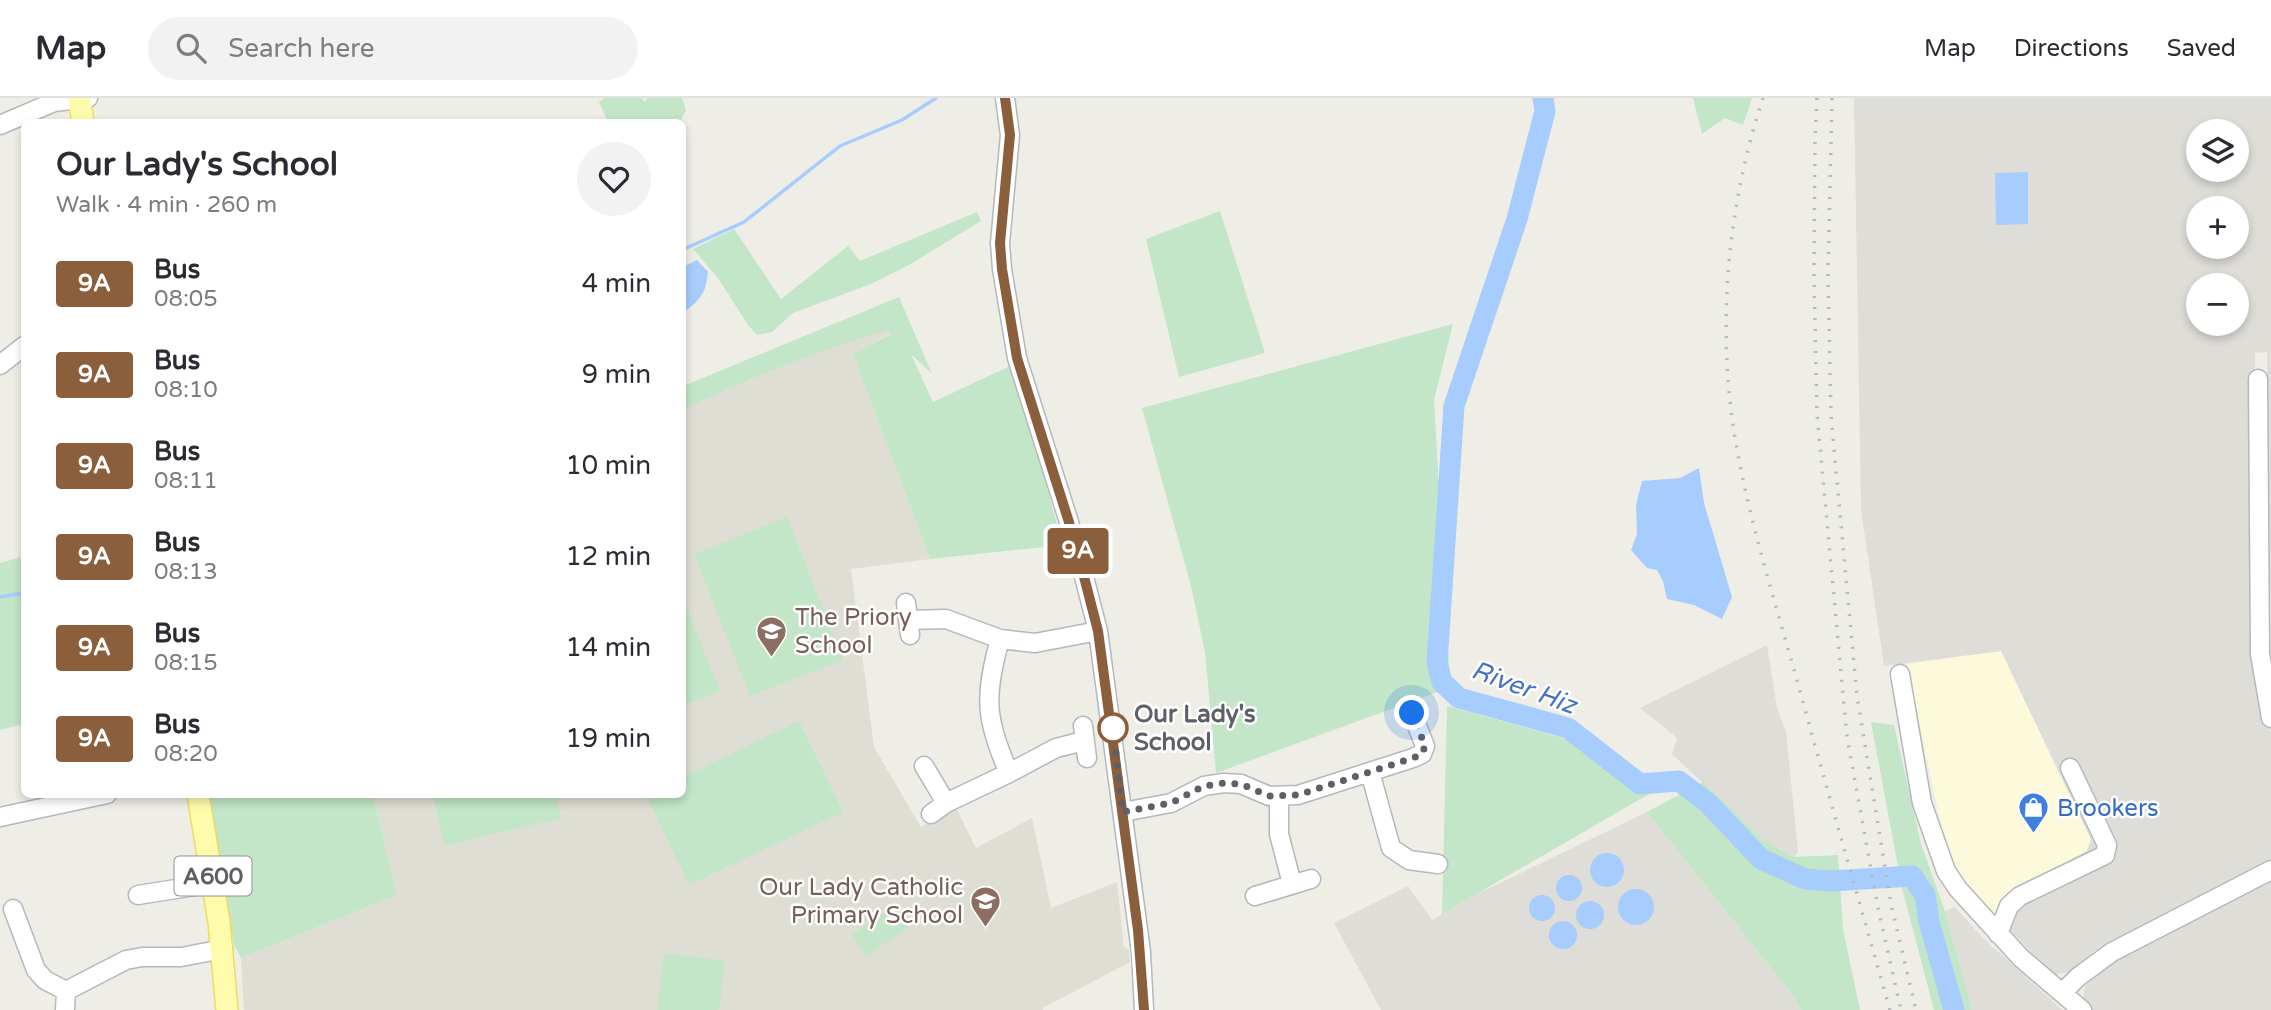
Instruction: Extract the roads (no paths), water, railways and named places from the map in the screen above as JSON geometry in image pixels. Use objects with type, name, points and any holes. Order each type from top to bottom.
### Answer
[{"type":"main road","points":[[82,99],[83,119]]},
{"type":"main road","name":"A600","points":[[199,798],[223,949],[227,1010]]},
{"type":"street","points":[[1005,98],[1010,135],[1000,243],[1002,269],[1017,358],[1074,538],[1098,631],[1142,960],[1144,1010]]},
{"type":"street","points":[[0,125],[54,102],[82,99]]},
{"type":"street","points":[[0,365],[21,348]]},
{"type":"street","points":[[2258,379],[2260,654],[2271,718]]},
{"type":"street","points":[[908,619],[946,619],[1000,639],[1035,643],[1098,631]]},
{"type":"street","points":[[1000,639],[989,685],[988,709],[995,742],[1009,773]]},
{"type":"street","points":[[1900,674],[1922,803],[1938,854],[1955,886],[1998,934],[2082,1010]]},
{"type":"street","points":[[1123,812],[1171,803],[1204,786],[1241,784],[1279,797],[1307,793],[1370,772],[1422,754],[1425,746],[1412,713]]},
{"type":"street","points":[[924,766],[939,809],[1056,748],[1084,741]]},
{"type":"street","points":[[1998,934],[2009,906],[2020,896],[2105,855],[2108,851],[2070,768]]},
{"type":"street","points":[[1370,772],[1391,848],[1409,860],[1438,864]]},
{"type":"street","points":[[1279,797],[1279,834],[1292,884]]},
{"type":"street","points":[[0,817],[88,798]]},
{"type":"street","points":[[2062,993],[2078,977],[2112,952],[2271,870]]},
{"type":"street","points":[[1255,896],[1311,879]]},
{"type":"street","points":[[138,895],[214,883]]},
{"type":"street","points":[[13,909],[36,970],[45,980],[66,991]]},
{"type":"street","points":[[66,991],[126,960],[142,957],[181,957],[223,949]]},
{"type":"street","points":[[65,1010],[66,991]]},
{"type":"water","points":[[2028,172],[2028,224],[1996,225],[1995,173]]},
{"type":"water","points":[[697,260],[708,272],[704,291],[686,310],[686,266]]},
{"type":"water","points":[[1699,468],[1704,503],[1732,597],[1722,619],[1694,605],[1667,599],[1657,570],[1647,568],[1631,550],[1637,534],[1636,505],[1642,481],[1680,478]]},
{"type":"water","points":[[1607,853],[1619,858],[1624,870],[1619,882],[1607,887],[1595,882],[1590,870],[1595,858]]},
{"type":"water","points":[[1569,875],[1578,879],[1582,888],[1578,897],[1569,901],[1560,897],[1556,888],[1560,879]]},
{"type":"water","points":[[1636,889],[1649,894],[1654,907],[1649,920],[1636,925],[1623,920],[1618,907],[1623,894]]},
{"type":"water","points":[[1542,895],[1551,899],[1555,908],[1551,917],[1542,921],[1533,917],[1529,908],[1533,899]]},
{"type":"water","points":[[1590,901],[1600,905],[1604,915],[1600,925],[1590,929],[1580,925],[1576,915],[1580,905]]},
{"type":"water","points":[[1563,921],[1573,925],[1577,935],[1573,945],[1563,949],[1553,945],[1549,935],[1553,925]]},
{"type":"waterway","points":[[686,248],[744,222],[840,146],[902,120],[936,98]]},
{"type":"waterway","name":"River Hiz","points":[[1543,98],[1545,111],[1517,219],[1454,406],[1437,663],[1442,682],[1459,698],[1568,728],[1640,784],[1679,781],[1708,803],[1761,859],[1805,879],[1830,881],[1912,876],[1925,895],[1929,922],[1954,1010]]},
{"type":"waterway","points":[[0,597],[21,594]]},
{"type":"railway","points":[[1763,98],[1741,179],[1729,263],[1726,348],[1734,432],[1763,559],[1890,1010]]},
{"type":"railway","points":[[1817,98],[1814,276],[1817,414],[1847,737],[1878,908],[1901,1010]]},
{"type":"railway","points":[[1832,98],[1828,276],[1831,416],[1857,696],[1891,904],[1916,1010]]},
{"type":"place","name":"The Priory School","points":[[772,658]]},
{"type":"place","name":"Our Lady's School","points":[[1113,728]]},
{"type":"place","name":"Brookers","points":[[2034,835]]},
{"type":"place","name":"Our Lady Catholic Primary School","points":[[986,928]]}]
